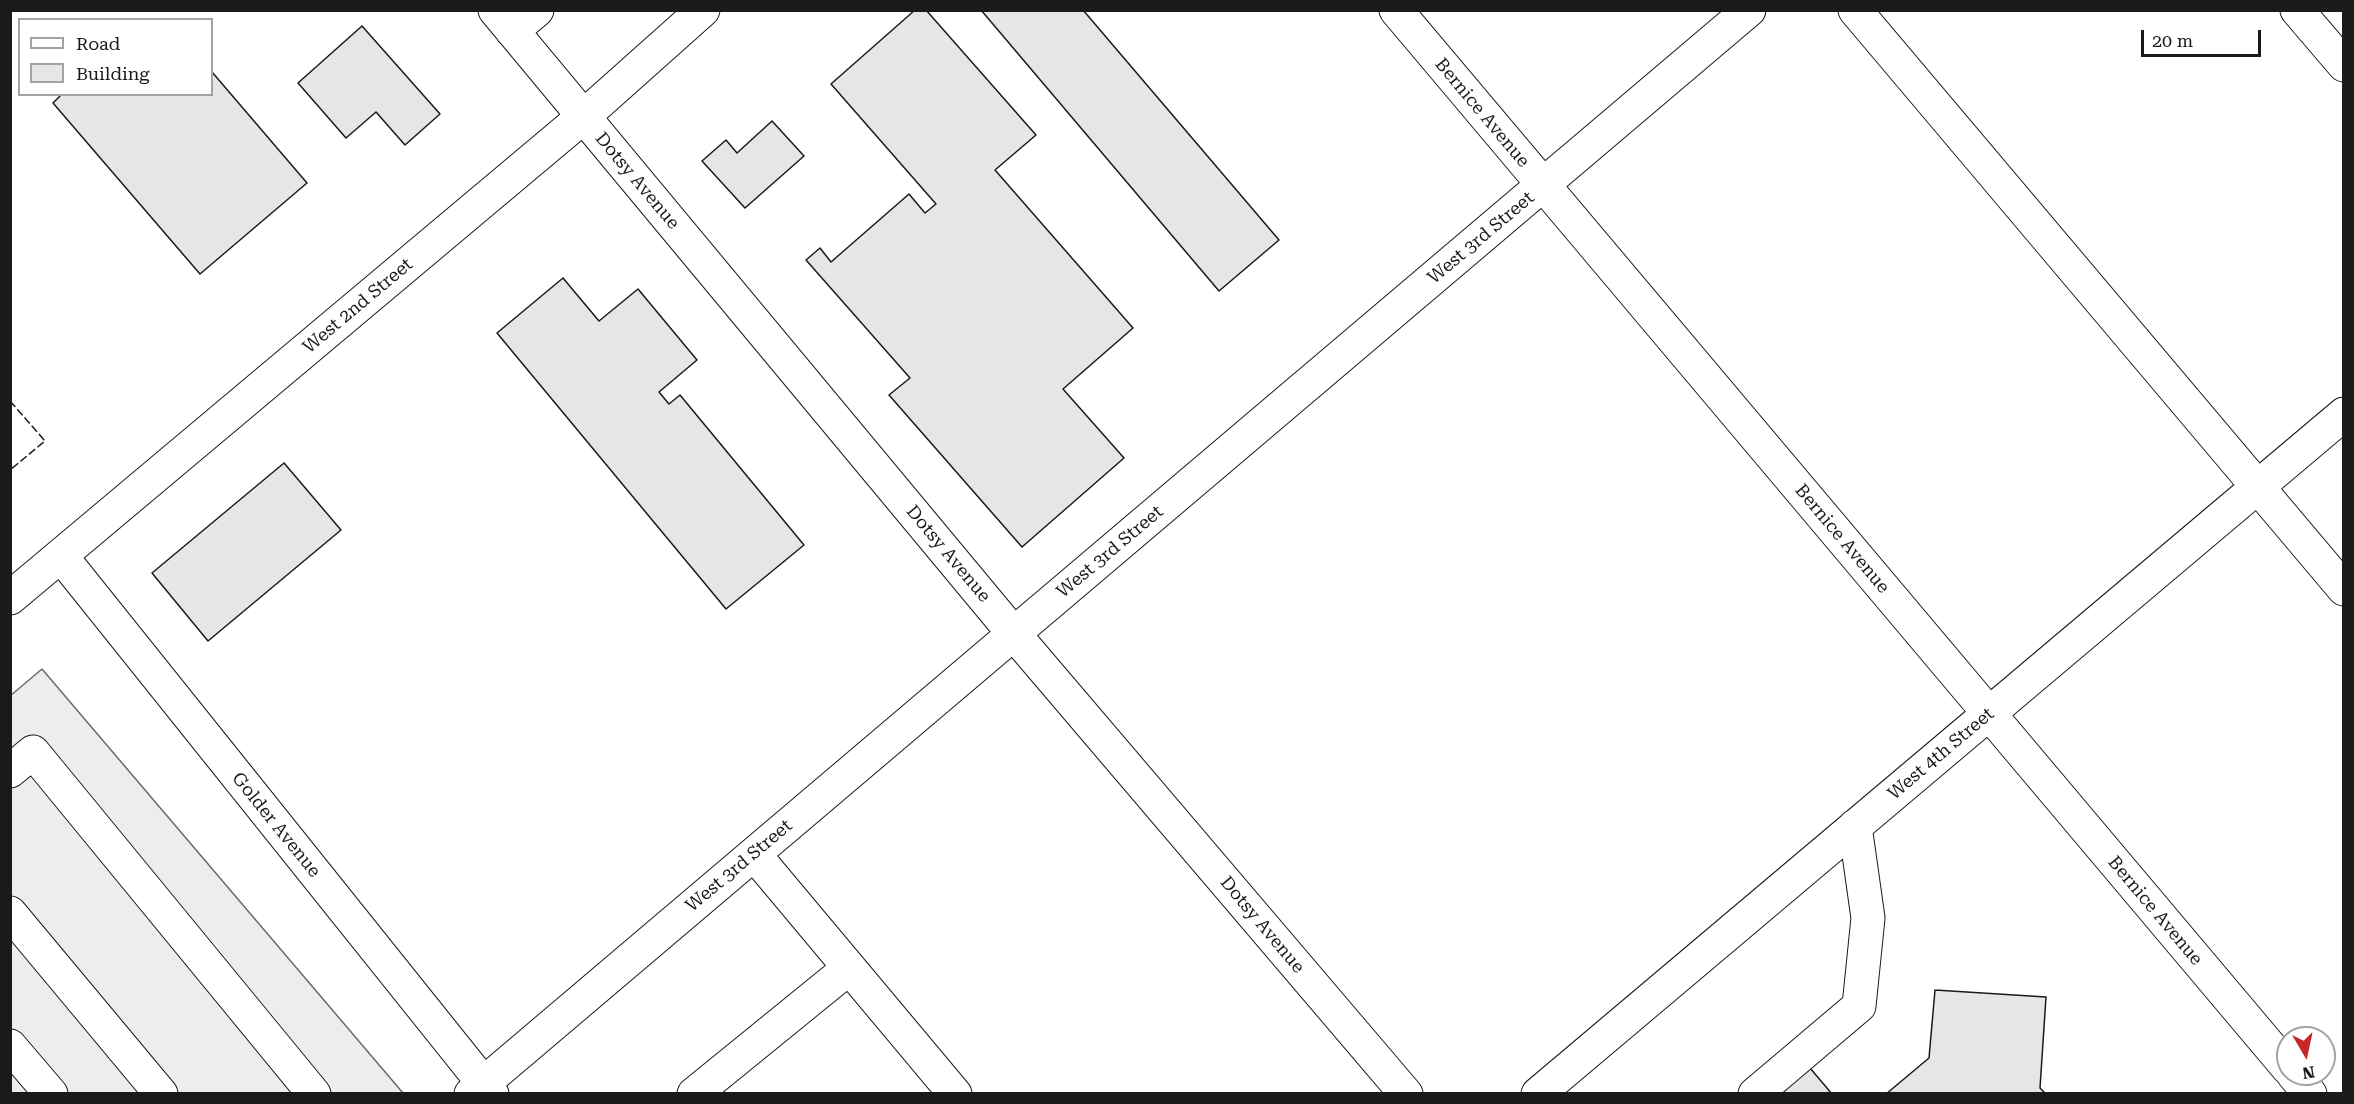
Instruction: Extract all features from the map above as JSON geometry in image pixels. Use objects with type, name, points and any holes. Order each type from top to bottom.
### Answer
[{"type":"street","points":[[503,21],[537,10]]},
{"type":"street","name":"West 2nd Street","points":[[10,598],[584,117],[703,10]]},
{"type":"street","name":"Bernice Avenue","points":[[1396,10],[2276,1054]]},
{"type":"street","name":"West 3rd Street","points":[[482,1090],[754,854],[1749,10]]},
{"type":"street","points":[[1855,10],[2343,589]]},
{"type":"street","points":[[2297,10],[2343,65]]},
{"type":"street","name":"Dotsy Avenue","points":[[503,21],[1014,634],[1406,1094]]},
{"type":"street","name":"West 4th Street","points":[[1538,1094],[2343,414]]},
{"type":"street","name":"Golder Avenue","points":[[61,556],[482,1090]]},
{"type":"street","points":[[10,771],[33,752],[315,1094]]},
{"type":"street","points":[[1755,1094],[1859,1006],[1868,918],[1855,826]]},
{"type":"street","points":[[754,854],[849,968],[938,1088]]},
{"type":"street","points":[[10,913],[160,1094]]},
{"type":"street","points":[[694,1094],[849,968]]},
{"type":"street","points":[[10,1046],[51,1094]]},
{"type":"shaded area","points":[[42,669],[403,1093],[11,1093],[10,696]]},
{"type":"building","points":[[915,10],[926,10],[1036,135],[995,170],[1133,328],[1063,389],[1124,458],[1022,547],[889,395],[910,378],[806,260],[820,248],[831,262],[909,194],[925,213],[936,204],[831,84]]},
{"type":"building","points":[[981,10],[1083,10],[1279,240],[1219,291]]},
{"type":"building","points":[[362,26],[440,114],[405,145],[376,112],[346,138],[298,83]]},
{"type":"building","points":[[213,73],[307,183],[200,274],[53,103],[60,96],[213,96]]},
{"type":"building","points":[[772,121],[804,156],[745,208],[702,161],[726,140],[737,153]]},
{"type":"building","points":[[563,278],[599,321],[638,289],[697,360],[659,392],[669,404],[680,395],[804,545],[726,609],[497,333]]},
{"type":"building","points":[[284,463],[341,530],[208,641],[152,573]]},
{"type":"building","points":[[1935,990],[2046,997],[2040,1088],[2046,1094],[1886,1094],[1929,1058]]},
{"type":"building","points":[[1810,1068],[1832,1094],[1780,1094]]},
{"type":"fence","points":[[10,401],[45,441],[10,470]]}]
